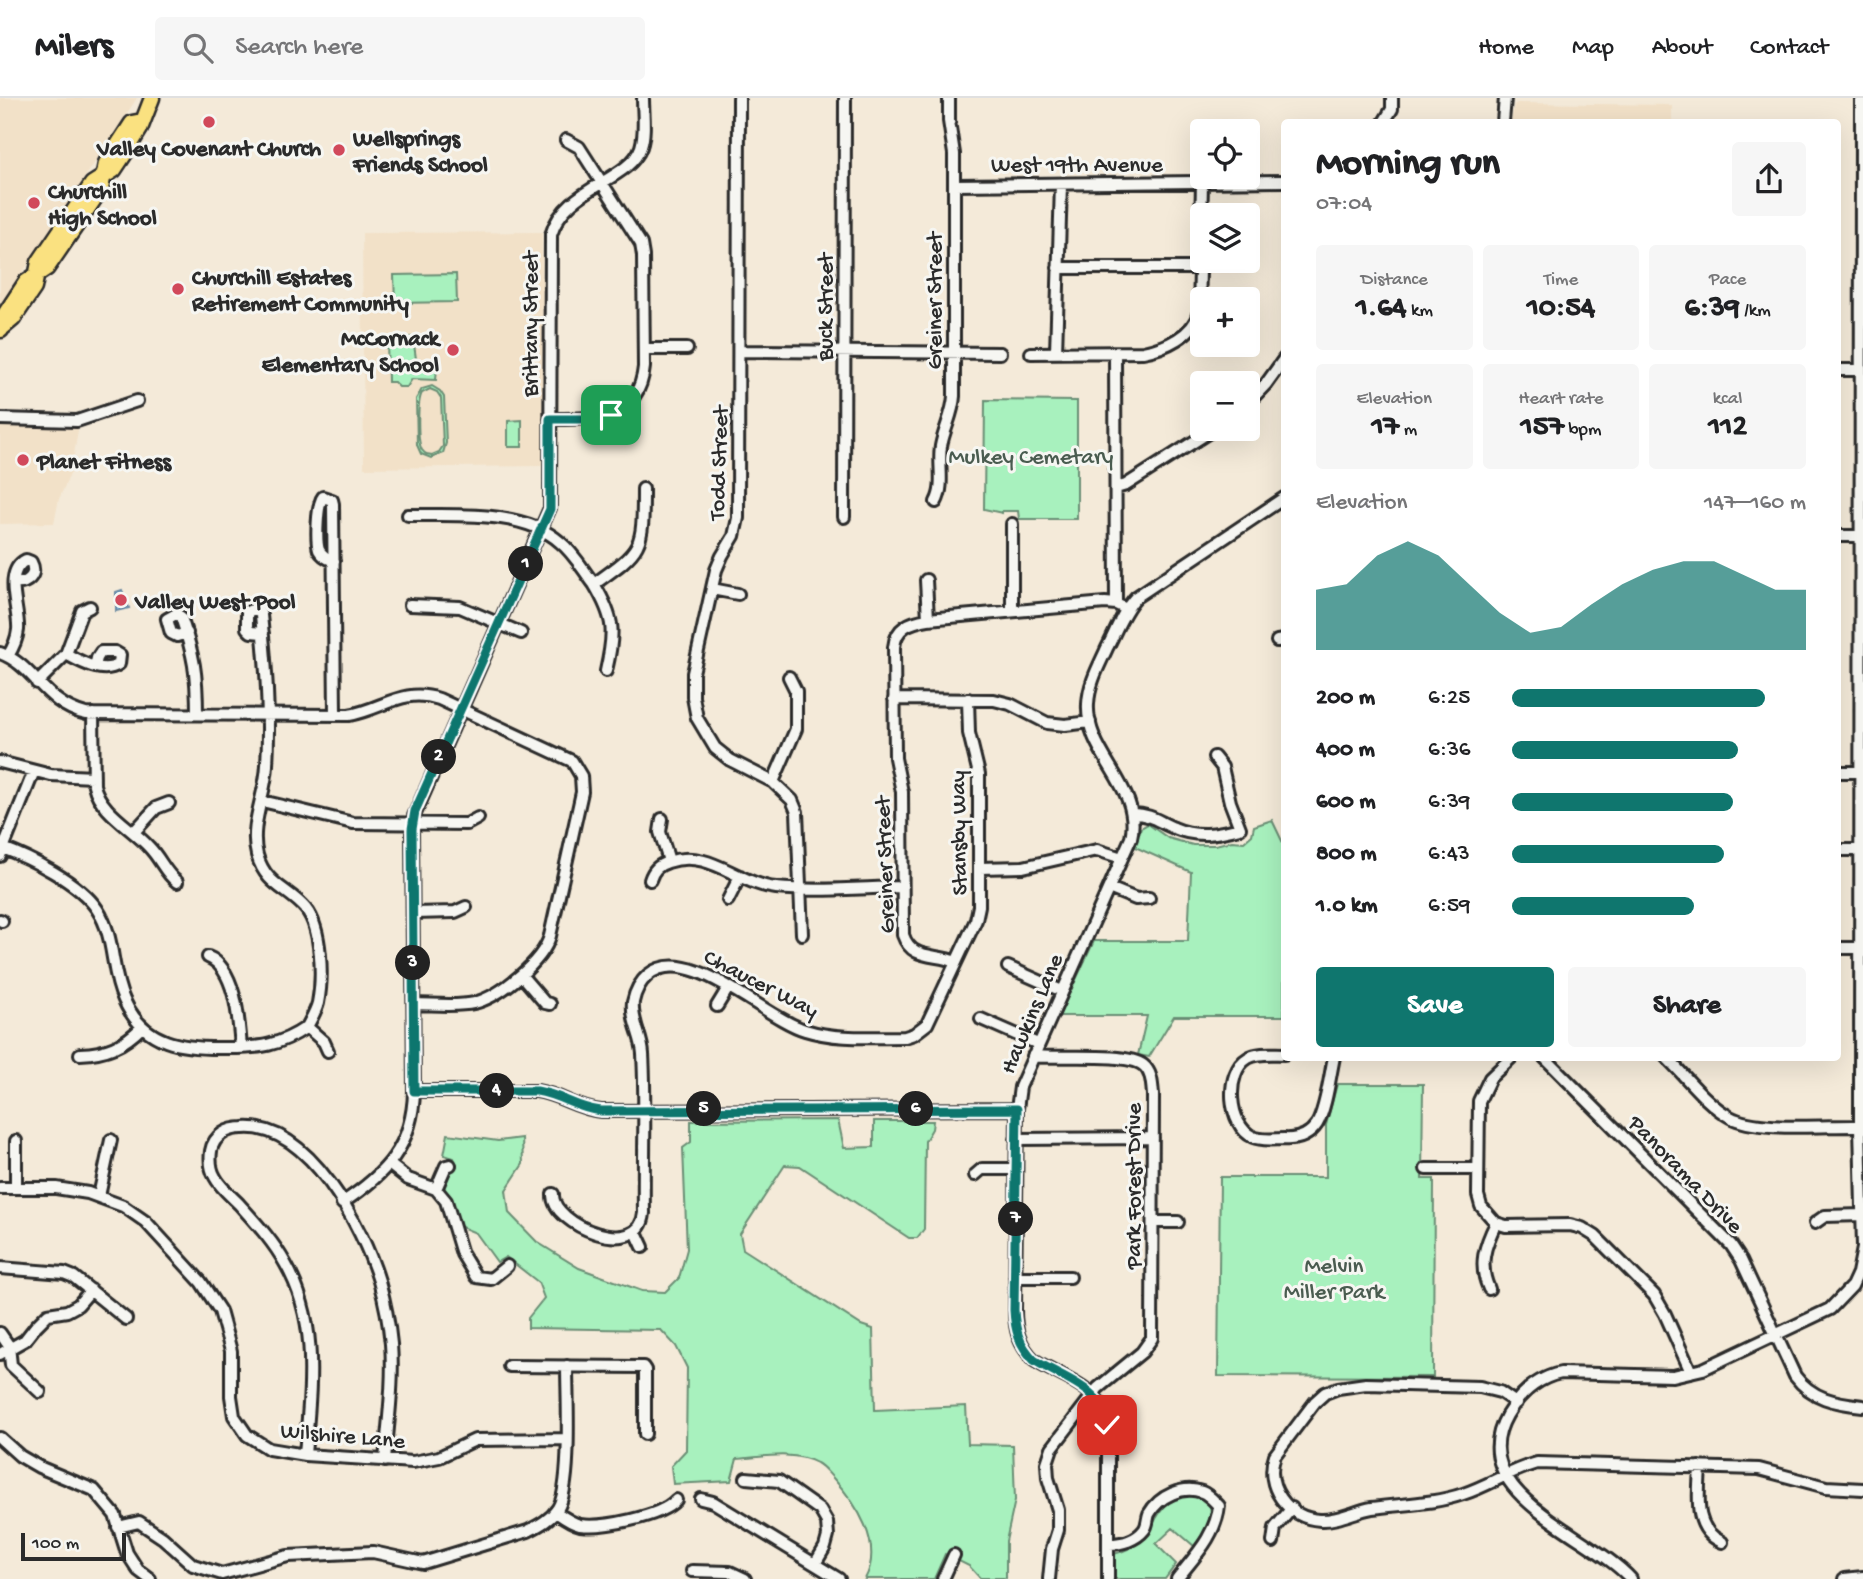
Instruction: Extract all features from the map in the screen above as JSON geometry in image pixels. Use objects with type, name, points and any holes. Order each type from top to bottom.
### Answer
[{"type":"main road","points":[[1,331],[7,309],[26,282],[38,273],[39,262],[92,184],[103,178],[106,163],[132,123],[142,121],[152,98]]},
{"type":"street","name":"Brittany Street","points":[[342,1203],[373,1182],[389,1164],[410,1121],[414,1091],[413,824],[417,806],[551,504],[551,235],[557,219],[566,207],[633,160],[643,138],[643,98]]},
{"type":"street","name":"Todd Street","points":[[739,98],[738,518],[734,536],[717,565],[693,674],[693,697],[697,718],[705,735],[720,753],[773,782],[785,791],[795,807],[802,934]]},
{"type":"street","name":"Buck Street","points":[[844,517],[845,98]]},
{"type":"street","name":"Greiner Street","points":[[936,502],[940,491],[942,445],[954,405],[954,154],[948,98]]},
{"type":"street","points":[[1386,119],[1392,108],[1392,98]]},
{"type":"street","points":[[1503,119],[1505,98]]},
{"type":"street","points":[[1631,1579],[1616,1564],[1525,1501],[1509,1483],[1499,1456],[1500,1436],[1506,1417],[1516,1403],[1535,1383],[1547,1376],[1561,1373],[1673,1376],[1703,1369],[1830,1309],[1861,1274],[1861,98]]},
{"type":"street","points":[[550,419],[595,419],[611,415],[622,408],[640,385],[644,371],[642,248],[637,235],[577,145],[566,141]]},
{"type":"street","name":"West 19th Avenue","points":[[1260,182],[1281,181]]},
{"type":"street","name":"West 19th Avenue","points":[[954,185],[1190,183]]},
{"type":"street","points":[[1056,353],[1061,184]]},
{"type":"street","points":[[1058,268],[1190,268]]},
{"type":"street","points":[[1031,353],[1157,349],[1191,328],[1197,320],[1200,273]]},
{"type":"street","points":[[644,349],[687,349]]},
{"type":"street","points":[[740,351],[1000,353]]},
{"type":"street","points":[[1115,352],[1116,488],[1121,607],[1092,681],[1088,704],[1090,722],[1100,752],[1127,796],[1133,814],[1149,815],[1175,829],[1211,835],[1240,828],[1230,802],[1222,767],[1214,757]]},
{"type":"street","points":[[1260,390],[1281,363]]},
{"type":"street","points":[[1841,370],[1860,370]]},
{"type":"street","points":[[0,419],[77,421],[137,401]]},
{"type":"street","points":[[1116,488],[1126,485],[1195,441]]},
{"type":"street","points":[[594,584],[628,559],[637,547],[643,527],[642,489]]},
{"type":"street","points":[[334,561],[324,556],[319,548],[318,505],[323,498],[332,500],[333,504],[334,561],[335,715]]},
{"type":"street","points":[[926,580],[928,619],[1012,611],[1121,607],[1281,500]]},
{"type":"street","points":[[408,515],[507,518],[557,538],[594,584],[607,606],[613,627],[606,671]]},
{"type":"street","points":[[1012,524],[1012,611]]},
{"type":"street","points":[[1841,536],[1860,536]]},
{"type":"street","points":[[14,583],[17,638],[4,655],[65,707],[93,714],[335,715],[363,712],[393,699],[412,695],[432,697],[568,757],[581,776],[582,792],[549,942],[539,959],[493,995],[474,1003],[414,1004]]},
{"type":"street","points":[[712,589],[738,594]]},
{"type":"street","points":[[410,605],[460,607],[521,634]]},
{"type":"street","points":[[37,683],[66,653],[82,611],[90,607]]},
{"type":"street","name":"Greiner Street","points":[[928,619],[897,628],[894,647],[895,758],[902,792],[903,935],[909,953],[942,957],[956,962]]},
{"type":"street","points":[[187,633],[196,665],[197,714]]},
{"type":"street","points":[[34,771],[1,850],[70,883],[96,907],[112,940],[119,989],[125,1003],[142,1027],[183,1048],[241,1048],[280,1043],[307,1027],[314,1015],[320,991],[316,926],[305,908],[272,882],[260,863],[255,834],[267,764],[268,715],[263,633]]},
{"type":"street","points":[[66,653],[95,667]]},
{"type":"street","points":[[773,782],[796,729],[796,691],[789,677]]},
{"type":"street","points":[[894,699],[1002,701],[1040,721],[1054,724],[1090,722]]},
{"type":"street","name":"Stansby Way","points":[[956,962],[978,911],[979,774],[969,733],[968,699]]},
{"type":"street","points":[[93,714],[95,791],[100,800],[148,846],[177,882]]},
{"type":"street","points":[[0,762],[51,775],[94,777]]},
{"type":"street","points":[[1841,772],[1860,772]]},
{"type":"street","points":[[262,801],[353,823],[467,824],[478,818]]},
{"type":"street","points":[[134,832],[160,805],[169,803]]},
{"type":"street","name":"Hawkins Lane","points":[[1093,1395],[1045,1368],[1027,1353],[1017,1333],[1017,1109],[1020,1087],[1038,1044],[1131,838],[1133,814]]},
{"type":"street","points":[[662,819],[660,832],[669,861]]},
{"type":"street","points":[[979,868],[1023,867],[1097,850],[1122,858]]},
{"type":"street","points":[[1841,850],[1860,850]]},
{"type":"street","points":[[650,880],[654,870],[669,861],[684,859],[706,860],[766,886],[901,887]]},
{"type":"street","points":[[728,900],[740,876]]},
{"type":"street","points":[[1109,888],[1136,899],[1149,898]]},
{"type":"street","points":[[413,913],[455,912],[466,907]]},
{"type":"street","points":[[1841,948],[1861,948]]},
{"type":"street","points":[[208,957],[220,964],[233,993],[241,1048]]},
{"type":"street","name":"Chaucer Way","points":[[649,974],[665,967],[684,967],[701,972],[803,1030],[839,1037],[905,1037],[922,1030],[927,1024],[956,962]]},
{"type":"street","points":[[553,1194],[553,1202],[559,1210],[586,1229],[610,1236],[627,1236],[642,1226],[642,1049],[633,1011],[638,987],[649,974],[640,964]]},
{"type":"street","points":[[1008,967],[1062,991]]},
{"type":"street","points":[[521,975],[545,1003],[550,1004]]},
{"type":"street","points":[[717,1006],[728,988]]},
{"type":"street","points":[[981,1019],[1038,1044]]},
{"type":"street","points":[[80,1054],[113,1049],[125,1043],[142,1027]]},
{"type":"street","points":[[307,1027],[324,1042],[328,1051]]},
{"type":"street","points":[[1281,1054],[1247,1058],[1236,1072],[1233,1087],[1235,1115],[1241,1129],[1254,1138],[1292,1139],[1312,1130],[1320,1118],[1333,1061]]},
{"type":"street","name":"Park Forest Drive","points":[[1033,1056],[1135,1060],[1145,1066],[1151,1078],[1153,1095],[1152,1338],[1142,1352],[1098,1388],[1052,1448],[1047,1463],[1048,1478],[1058,1510],[1058,1530],[1049,1565],[1049,1579]]},
{"type":"street","points":[[1508,1061],[1490,1078],[1479,1101],[1480,1206],[1496,1223],[1506,1226],[1570,1225],[1595,1236],[1654,1295],[1691,1372]]},
{"type":"street","name":"Panorama Drive","points":[[1548,1061],[1731,1245],[1741,1260],[1802,1387],[1823,1399],[1863,1406]]},
{"type":"street","points":[[1670,1061],[1718,1109],[1741,1122],[1765,1125],[1860,1125]]},
{"type":"street","points":[[414,1091],[537,1091],[551,1093],[587,1109],[643,1111],[1017,1109]]},
{"type":"street","points":[[305,1455],[311,1367],[310,1336],[291,1275],[273,1244],[213,1173],[211,1162],[215,1141],[223,1133],[234,1129],[258,1128],[276,1133],[300,1150],[316,1166],[342,1203],[372,1261],[388,1319],[392,1367],[385,1461]]},
{"type":"street","points":[[1016,1139],[1153,1138]]},
{"type":"street","points":[[99,1196],[111,1140]]},
{"type":"street","points":[[16,1141],[16,1187]]},
{"type":"street","points":[[389,1164],[408,1179],[436,1189],[446,1201],[462,1254],[472,1273],[488,1280],[507,1266]]},
{"type":"street","points":[[436,1189],[446,1166],[450,1166]]},
{"type":"street","points":[[975,1175],[982,1169],[1016,1169]]},
{"type":"street","points":[[1426,1169],[1478,1169]]},
{"type":"street","name":"Wilshire Lane","points":[[0,1188],[56,1188],[99,1196],[123,1206],[146,1222],[214,1300],[229,1338],[232,1407],[242,1429],[253,1440],[269,1449],[305,1455],[413,1462],[433,1459],[475,1440],[566,1438]]},
{"type":"street","points":[[1815,1223],[1825,1216],[1862,1215]]},
{"type":"street","points":[[1154,1222],[1178,1222]]},
{"type":"street","points":[[1489,1289],[1483,1276],[1482,1263],[1496,1223]]},
{"type":"street","points":[[636,1232],[643,1247]]},
{"type":"street","points":[[0,1268],[64,1273],[74,1277],[126,1319]]},
{"type":"street","points":[[1015,1277],[1070,1277]]},
{"type":"street","points":[[4,1351],[25,1340],[48,1314],[78,1306],[91,1290]]},
{"type":"street","points":[[0,1333],[7,1342],[4,1351],[11,1365],[40,1392]]},
{"type":"street","points":[[509,1366],[641,1367],[647,1375],[645,1434]]},
{"type":"street","points":[[118,1527],[139,1522],[193,1565],[213,1573],[227,1574],[288,1556],[373,1552],[418,1563],[427,1562],[528,1531],[556,1512],[566,1484],[567,1366]]},
{"type":"street","points":[[1516,1403],[1500,1392],[1480,1387],[1366,1384],[1338,1388],[1325,1393],[1315,1402],[1275,1455],[1272,1485],[1292,1508],[1307,1517],[1329,1520],[1369,1509],[1448,1499],[1524,1467],[1550,1463],[1759,1469],[1826,1487],[1863,1489]]},
{"type":"street","points":[[1093,1395],[1104,1409],[1107,1425],[1108,1579]]},
{"type":"street","points":[[0,1438],[20,1456],[39,1467],[94,1490],[115,1515],[127,1553],[138,1570],[150,1579]]},
{"type":"street","points":[[1700,1467],[1700,1517],[1709,1536],[1722,1542]]},
{"type":"street","points":[[746,1478],[779,1481],[823,1513],[828,1536],[815,1564]]},
{"type":"street","points":[[1109,1544],[1121,1544],[1135,1538],[1146,1528],[1149,1514],[1173,1492],[1186,1489],[1204,1492],[1219,1506],[1218,1521],[1207,1541],[1177,1579]]},
{"type":"street","points":[[701,1499],[713,1502],[839,1579]]},
{"type":"street","points":[[556,1512],[576,1524],[588,1525],[635,1518],[669,1507],[676,1500]]},
{"type":"street","points":[[1273,1542],[1275,1528],[1292,1508]]},
{"type":"street","points":[[943,1579],[954,1555]]},
{"type":"street","points":[[692,1571],[730,1572],[745,1579]]},
{"type":"street","points":[[1844,1579],[1863,1577]]},
{"type":"shaded area","name":"Churchill High School","points":[[0,98],[137,98],[0,307]]},
{"type":"shaded area","points":[[1514,105],[1672,105],[1672,119],[1512,119]]},
{"type":"shaded area","name":"McCornack Elementary School","points":[[542,232],[544,466],[364,468],[362,233]]},
{"type":"shaded area","points":[[0,424],[79,425],[71,472],[59,499],[54,523],[0,524]]},
{"type":"green space","points":[[456,274],[457,302],[395,303],[394,275]]},
{"type":"green space","points":[[413,337],[416,359],[423,366],[437,367],[436,380],[412,379],[407,387],[399,387],[394,382],[388,382],[387,339]]},
{"type":"green space","points":[[432,386],[444,397],[446,443],[443,453],[431,458],[421,454],[417,445],[416,399],[422,389]],"holes":[[[430,389],[437,392],[441,398],[443,446],[439,452],[432,455],[425,453],[420,446],[418,412],[422,393]]]},
{"type":"green space","name":"Mulkey Cemetary","points":[[985,400],[1077,401],[1077,519],[1019,519],[1018,511],[1002,513],[984,509]]},
{"type":"green space","points":[[522,420],[522,447],[508,447],[508,421]]},
{"type":"green space","points":[[1272,820],[1281,839],[1281,1016],[1174,1016],[1149,1057],[1138,1055],[1147,1016],[1059,1016],[1094,941],[1188,941],[1191,872],[1135,847],[1141,828],[1148,824],[1168,838],[1193,845],[1215,845],[1232,841],[1244,842],[1252,835],[1254,826]]},
{"type":"green space","name":"Melvin Miller Park","points":[[1337,1084],[1423,1084],[1422,1179],[1434,1179],[1433,1377],[1218,1376],[1220,1177],[1326,1177],[1326,1125]]},
{"type":"green space","points":[[838,1120],[844,1148],[874,1147],[874,1121],[933,1121],[925,1141],[924,1229],[917,1238],[909,1238],[800,1166],[785,1165],[740,1234],[743,1249],[861,1325],[873,1329],[875,1410],[966,1406],[968,1444],[1013,1445],[1015,1500],[1006,1541],[1006,1578],[980,1578],[969,1566],[945,1554],[934,1579],[865,1579],[871,1552],[865,1525],[842,1488],[821,1466],[808,1459],[778,1455],[737,1459],[731,1481],[673,1484],[671,1466],[686,1450],[687,1368],[676,1346],[661,1330],[528,1328],[528,1318],[544,1298],[538,1282],[506,1257],[497,1262],[476,1233],[459,1226],[453,1205],[444,1189],[449,1173],[457,1166],[454,1158],[444,1155],[448,1134],[498,1141],[522,1138],[523,1164],[506,1190],[509,1213],[537,1242],[579,1268],[642,1291],[665,1292],[679,1278],[687,1249],[683,1148],[691,1142],[691,1121]]},
{"type":"green space","points":[[1181,1494],[1197,1494],[1209,1501],[1210,1519],[1194,1546],[1173,1528],[1156,1544],[1176,1564],[1165,1579],[1114,1579],[1114,1554],[1139,1542],[1162,1510]]},
{"type":"water","name":"Valley West Pool","points":[[122,590],[129,608],[116,611],[116,592]]},
{"type":"place","name":"Valley Covenant Church","points":[[209,122]]},
{"type":"place","name":"Wellsprings Friends School","points":[[339,150]]},
{"type":"place","name":"Churchill High School","points":[[34,203]]},
{"type":"place","name":"Churchill Estates Retirement Community","points":[[178,289]]},
{"type":"place","name":"McCornack Elementary School","points":[[453,350]]},
{"type":"place","name":"Planet Fitness","points":[[23,460]]},
{"type":"place","name":"Valley West Pool","points":[[121,600]]},
{"type":"route","points":[[611,415],[595,419],[550,419],[550,509],[415,811],[412,829],[414,1091],[537,1091],[551,1093],[576,1106],[601,1111],[762,1108],[1017,1109],[1014,1310],[1017,1333],[1027,1353],[1034,1360],[1093,1395],[1104,1409],[1107,1425]]}]
